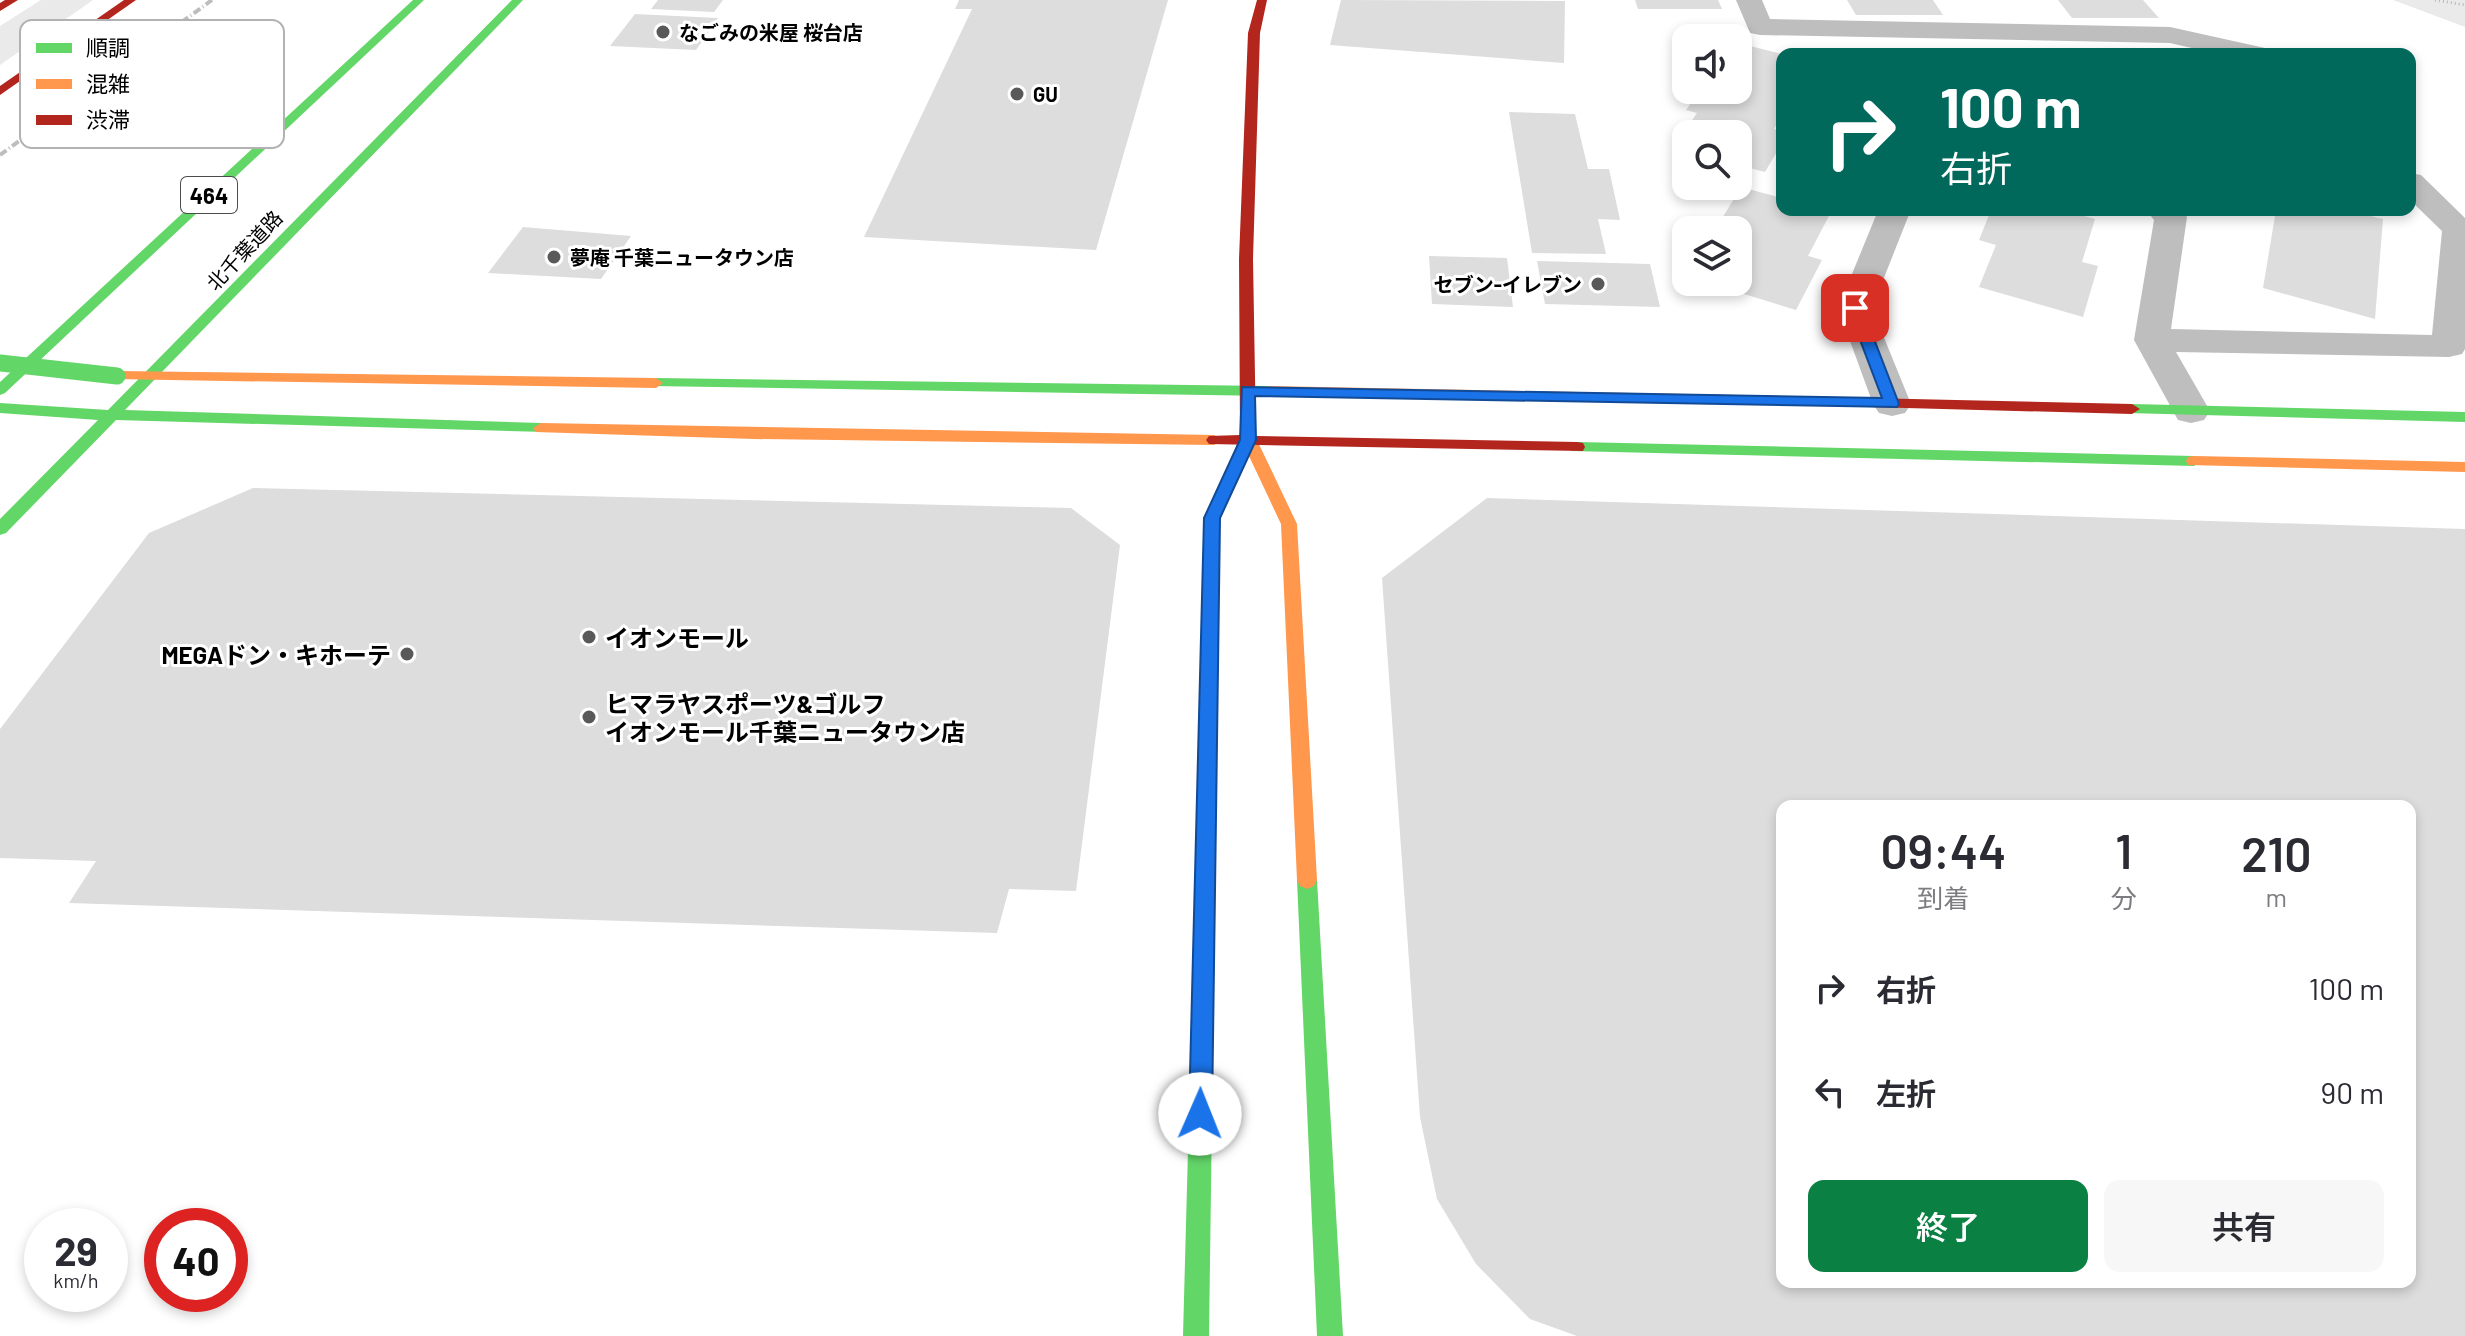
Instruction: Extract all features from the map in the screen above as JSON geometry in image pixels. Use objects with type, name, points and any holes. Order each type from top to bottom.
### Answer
[{"type":"main road","points":[[0,8],[13,0]]},
{"type":"main road","points":[[102,20],[131,0]]},
{"type":"main road","name":"464","points":[[284,126],[419,0]]},
{"type":"main road","name":"北千葉道路","points":[[0,529],[518,0]]},
{"type":"main road","points":[[1262,0],[1254,33],[1246,259],[1248,440],[1289,524],[1330,1336]]},
{"type":"main road","points":[[0,91],[20,77]]},
{"type":"main road","name":"464","points":[[0,390],[260,148]]},
{"type":"main road","points":[[0,363],[117,376],[1247,391],[2465,417]]},
{"type":"main road","points":[[0,408],[77,414],[754,434],[1248,440],[2465,467]]},
{"type":"main road","points":[[1196,1336],[1212,518],[1248,440]]},
{"type":"street","points":[[1749,0],[1760,27],[1880,42],[2128,44],[2170,35],[2228,48]]},
{"type":"street","points":[[2152,340],[2449,346],[2458,229],[2416,188]]},
{"type":"street","points":[[1892,216],[1855,308],[1892,404]]},
{"type":"street","points":[[2170,216],[2152,340],[2191,411]]},
{"type":"path","points":[[2435,0],[2465,5]]},
{"type":"shaded area","points":[[41,0],[93,0],[64,20],[20,20],[20,51],[0,65],[0,26]]},
{"type":"shaded area","points":[[2393,0],[2465,0],[2465,27]]},
{"type":"building","points":[[658,0],[723,0],[714,12],[651,9]]},
{"type":"building","points":[[959,0],[1168,0],[1096,250],[864,237],[972,9],[955,9]]},
{"type":"building","points":[[1341,0],[1565,1],[1564,63],[1330,45]]},
{"type":"building","points":[[1635,0],[1718,0],[1722,9],[1638,9]]},
{"type":"building","points":[[1847,0],[1933,0],[1943,15],[1856,15]]},
{"type":"building","points":[[2058,0],[2143,0],[2159,18],[2072,18]]},
{"type":"building","points":[[635,14],[718,18],[696,50],[610,46]]},
{"type":"building","points":[[1752,46],[1776,52],[1776,153],[1765,172],[1752,169],[1752,120],[1692,120],[1697,113],[1686,110],[1690,104],[1752,104]]},
{"type":"building","points":[[1509,112],[1575,114],[1588,169],[1609,169],[1620,220],[1598,219],[1606,254],[1532,253]]},
{"type":"building","points":[[1752,190],[1776,196],[1776,216],[1829,216],[1808,256],[1822,260],[1796,310],[1750,296],[1752,216],[1723,216],[1733,200],[1752,200]]},
{"type":"building","points":[[1989,216],[2084,216],[2095,219],[2082,262],[2098,266],[2083,317],[1979,287],[1996,245],[1979,240]]},
{"type":"building","points":[[2275,216],[2371,216],[2383,219],[2375,319],[2263,288]]},
{"type":"building","points":[[523,227],[631,236],[601,279],[488,273]]},
{"type":"building","points":[[1429,256],[1507,258],[1513,307],[1432,304]]},
{"type":"building","name":"セブン-イレブン","points":[[1537,261],[1650,264],[1660,307],[1545,304]]},
{"type":"building","name":"イオンモール","points":[[253,488],[1071,508],[1120,545],[1076,891],[1009,889],[997,933],[69,903],[96,861],[0,858],[0,729],[149,533]]},
{"type":"building","points":[[1487,498],[2465,529],[2465,1336],[1577,1336],[1530,1319],[1476,1264],[1437,1199],[1420,1117],[1382,578]]},
{"type":"railway","points":[[185,20],[212,0]]},
{"type":"railway","points":[[0,155],[20,140]]},
{"type":"traffic: fast","points":[[284,126],[419,0]]},
{"type":"traffic: fast","points":[[0,529],[518,0]]},
{"type":"traffic: fast","points":[[0,390],[260,148]]},
{"type":"traffic: fast","points":[[0,363],[117,376]]},
{"type":"traffic: fast","points":[[656,383],[1269,391]]},
{"type":"traffic: fast","points":[[0,408],[77,414],[541,428]]},
{"type":"traffic: fast","points":[[2132,409],[2465,417]]},
{"type":"traffic: fast","points":[[1577,447],[2194,461]]},
{"type":"traffic: fast","points":[[1307,880],[1330,1336]]},
{"type":"traffic: fast","points":[[1196,1336],[1205,889]]},
{"type":"traffic: slow","points":[[117,376],[656,383]]},
{"type":"traffic: slow","points":[[1269,391],[1686,399]]},
{"type":"traffic: slow","points":[[541,428],[1214,440]]},
{"type":"traffic: slow","points":[[1248,438],[1289,524],[1307,880]]},
{"type":"traffic: slow","points":[[1205,889],[1212,518],[1248,440]]},
{"type":"traffic: slow","points":[[2194,461],[2465,467]]},
{"type":"traffic: jam","points":[[0,8],[13,0]]},
{"type":"traffic: jam","points":[[102,20],[131,0]]},
{"type":"traffic: jam","points":[[1248,438],[1246,259],[1254,33],[1262,0]]},
{"type":"traffic: jam","points":[[0,91],[20,77]]},
{"type":"traffic: jam","points":[[1686,399],[2132,409]]},
{"type":"traffic: jam","points":[[1214,440],[1577,447]]},
{"type":"place","name":"なごみの米屋 桜台店","points":[[663,32]]},
{"type":"place","name":"GU","points":[[1017,94]]},
{"type":"place","name":"夢庵 千葉ニュータウン店","points":[[554,257]]},
{"type":"place","name":"セブン-イレブン","points":[[1598,284]]},
{"type":"place","name":"イオンモール","points":[[589,637]]},
{"type":"place","name":"MEGAドン・キホーテ","points":[[407,654]]},
{"type":"place","name":"ヒマラヤスポーツ&ゴルフ イオンモール千葉ニュータウン店","points":[[589,717]]},
{"type":"route","points":[[1200,1114],[1212,518],[1248,440],[1247,391],[1468,393],[1892,404],[1855,308]]}]
